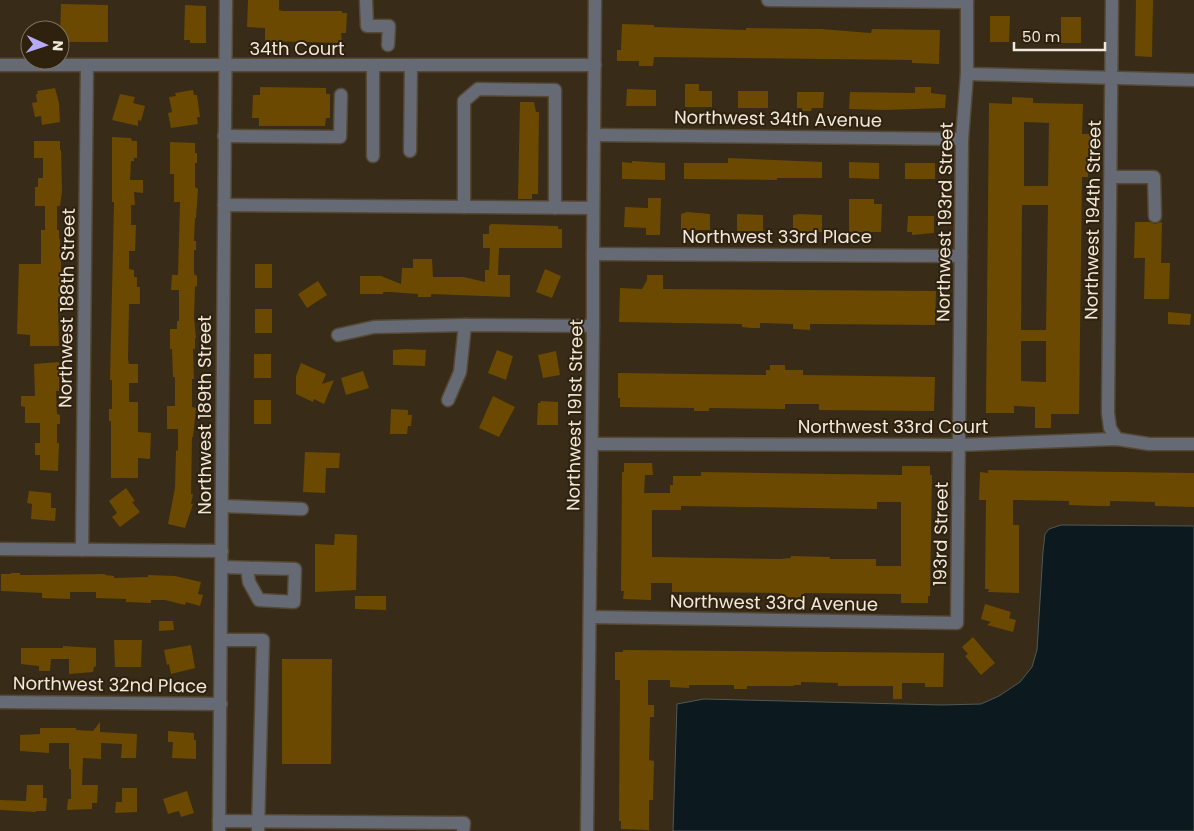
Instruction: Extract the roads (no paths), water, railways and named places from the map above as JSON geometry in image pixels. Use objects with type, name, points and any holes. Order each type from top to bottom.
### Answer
[{"type":"street","name":"Northwest 189th Street","points":[[219,826],[226,0]]},
{"type":"street","points":[[366,0],[367,26],[389,26],[388,46]]},
{"type":"street","name":"Northwest 191st Street","points":[[587,831],[595,0]]},
{"type":"street","points":[[768,0],[968,1]]},
{"type":"street","name":"Northwest 194th Street","points":[[1112,0],[1108,413],[1110,428],[1117,439]]},
{"type":"street","name":"Northwest 193rd Street","points":[[959,445],[962,139],[967,74],[968,1]]},
{"type":"street","name":"34th Court","points":[[0,65],[594,65]]},
{"type":"street","name":"Northwest 188th Street","points":[[82,550],[87,66]]},
{"type":"street","points":[[373,66],[373,156]]},
{"type":"street","points":[[410,151],[411,66]]},
{"type":"street","points":[[967,74],[1194,80]]},
{"type":"street","points":[[464,207],[464,101],[478,89],[555,90],[555,208]]},
{"type":"street","points":[[224,136],[340,137],[341,95]]},
{"type":"street","name":"Northwest 34th Avenue","points":[[594,135],[962,139]]},
{"type":"street","points":[[1111,177],[1154,177],[1154,216]]},
{"type":"street","points":[[224,205],[593,208]]},
{"type":"street","name":"Northwest 33rd Place","points":[[592,254],[961,256]]},
{"type":"street","points":[[448,400],[460,372],[465,325]]},
{"type":"street","points":[[338,334],[374,327],[465,325],[593,326]]},
{"type":"street","name":"Northwest 33rd Court","points":[[592,444],[959,445],[1117,439],[1149,444],[1194,444]]},
{"type":"street","name":"193rd Street","points":[[957,623],[959,445]]},
{"type":"street","points":[[222,506],[302,509]]},
{"type":"street","points":[[0,549],[222,551]]},
{"type":"street","points":[[222,567],[247,568]]},
{"type":"street","name":"Northwest 33rd Avenue","points":[[590,617],[957,623]]},
{"type":"street","points":[[221,640],[263,640],[258,826]]},
{"type":"street","name":"Northwest 32nd Place","points":[[0,702],[221,704]]},
{"type":"street","points":[[219,826],[353,827],[464,823],[463,831]]}]
